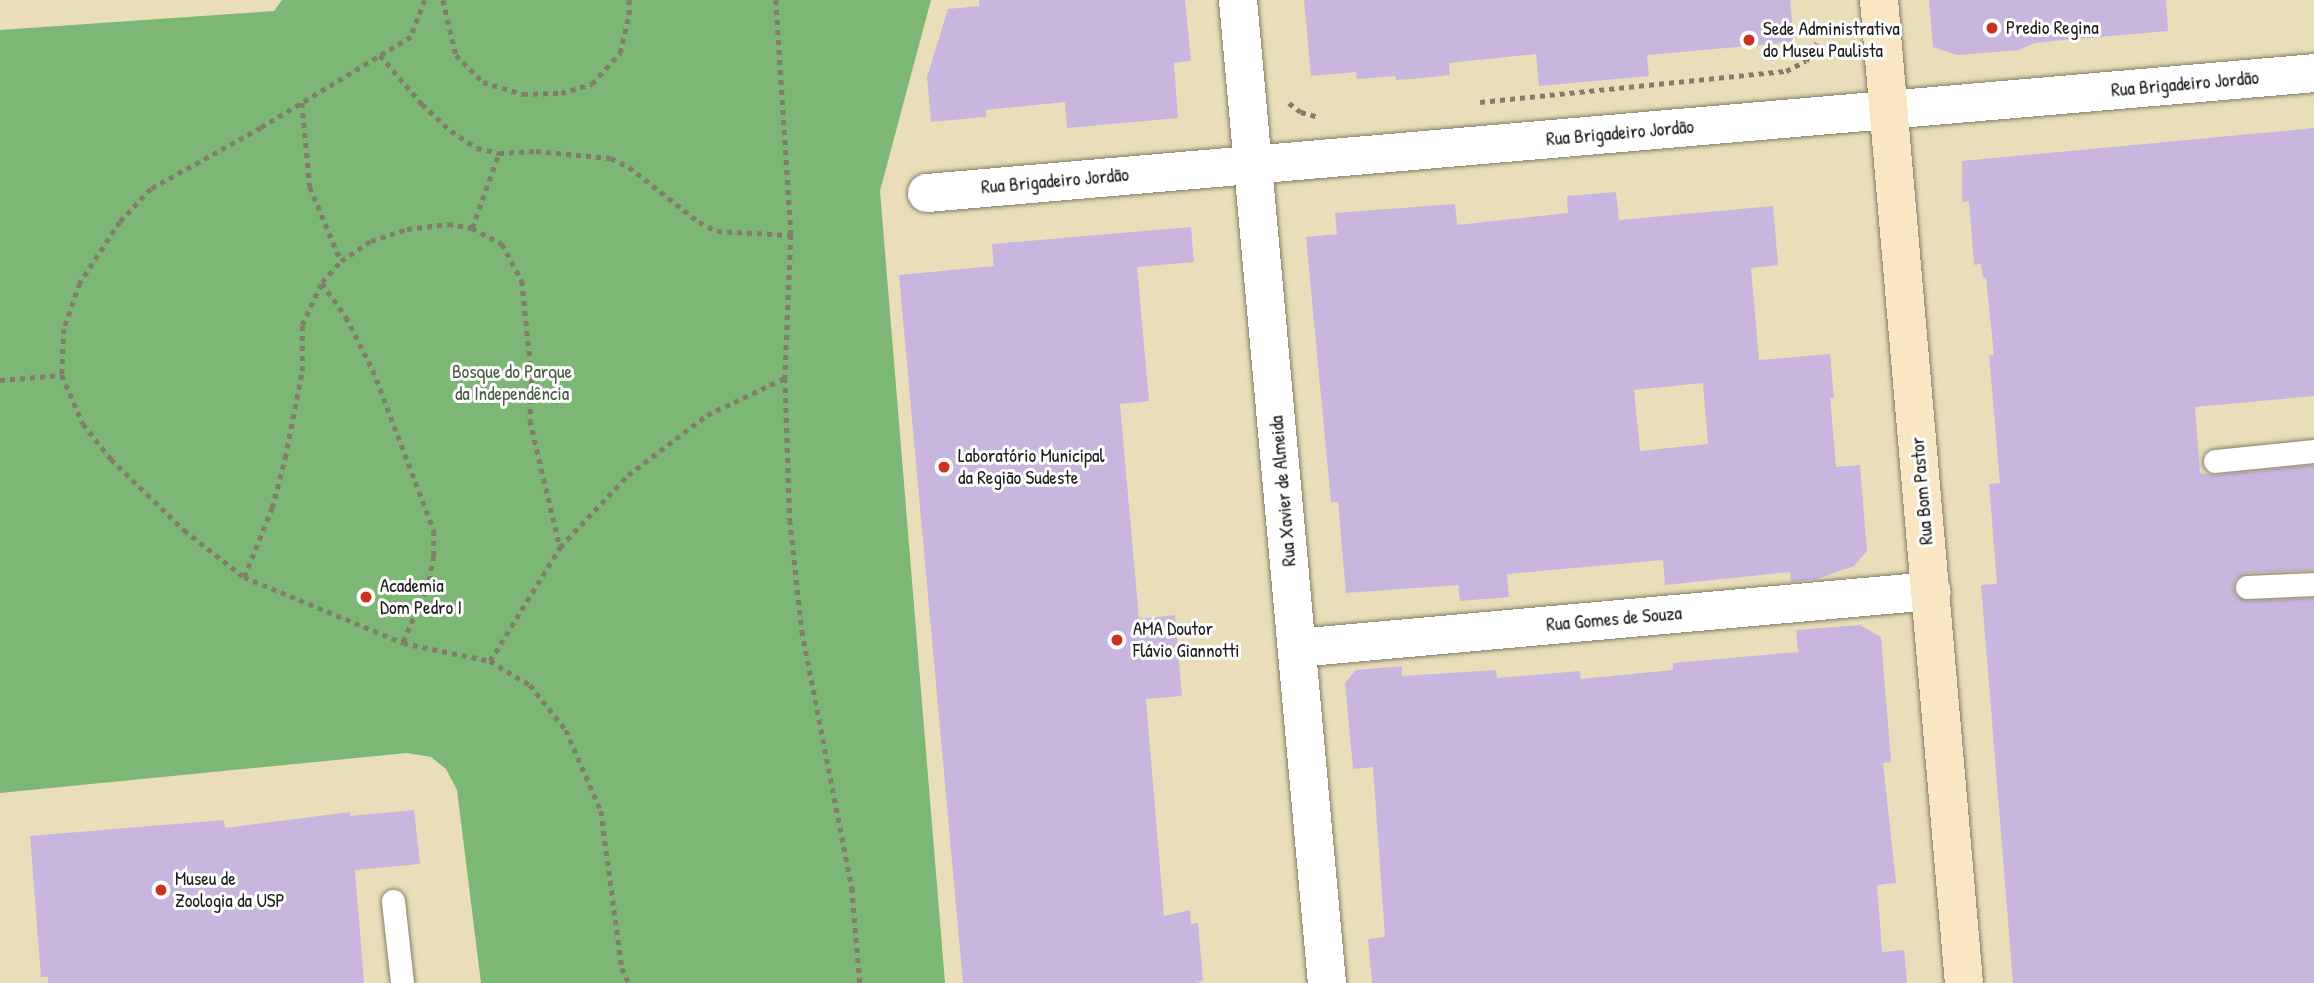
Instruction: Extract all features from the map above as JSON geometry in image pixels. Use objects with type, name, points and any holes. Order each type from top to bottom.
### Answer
[{"type":"main road","name":"Rua Bom Pastor","points":[[1879,0],[1964,983]]},
{"type":"street","name":"Rua Xavier de Almeida","points":[[1238,0],[1327,983]]},
{"type":"street","name":"Rua Brigadeiro Jordão","points":[[926,193],[2314,73]]},
{"type":"street","name":"Rua Gomes de Souza","points":[[1297,648],[1931,591]]},
{"type":"lane","points":[[2215,461],[2314,451]]},
{"type":"lane","points":[[2247,587],[2314,584]]},
{"type":"lane","points":[[393,901],[402,983]]},
{"type":"path","points":[[425,0],[411,37],[151,189],[120,222],[80,283],[64,329],[62,375],[83,424],[111,459],[184,530],[244,577],[403,643],[490,661],[530,685],[566,730],[601,811],[622,968],[629,983]]},
{"type":"path","points":[[443,0],[456,55],[483,82],[523,94],[561,93],[592,84],[620,53],[629,0]]},
{"type":"path","points":[[776,0],[791,235],[785,378],[790,520],[803,631],[852,888],[860,983]]},
{"type":"path","points":[[1471,103],[1786,71],[1806,61],[1816,43]]},
{"type":"path","points":[[380,55],[422,104],[451,131],[477,148],[499,153],[536,150],[611,158],[629,167],[699,222],[717,231],[791,235]]},
{"type":"path","points":[[1281,92],[1288,103],[1301,112],[1320,118]]},
{"type":"path","points":[[302,103],[310,187],[341,261]]},
{"type":"path","points":[[472,228],[499,153]]},
{"type":"path","points":[[244,577],[272,508],[302,371],[302,325],[322,282],[341,261],[371,241],[407,229],[448,224],[472,228],[502,244],[522,281],[531,379],[530,421],[560,547]]},
{"type":"path","points":[[322,282],[346,317],[373,370],[434,531],[429,582],[403,643]]},
{"type":"path","points":[[0,380],[62,375]]},
{"type":"path","points":[[490,661],[560,547],[628,475],[707,415],[785,378]]},
{"type":"green space","name":"Bosque do Parque da Independência","points":[[282,0],[931,0],[880,191],[945,983],[481,983],[457,790],[446,769],[431,757],[407,753],[0,793],[0,30],[274,11]]},
{"type":"building","points":[[979,0],[1185,0],[1191,61],[1174,63],[1178,118],[1067,128],[1065,102],[986,110],[986,117],[931,122],[927,77],[948,9],[979,6]]},
{"type":"building","points":[[1304,0],[1790,0],[1794,42],[1647,55],[1649,76],[1539,86],[1536,54],[1449,63],[1450,75],[1423,78],[1396,80],[1395,76],[1357,79],[1356,72],[1311,76]]},
{"type":"building","points":[[1929,0],[2166,0],[2168,31],[2035,43],[2019,50],[1957,55],[1933,47]]},
{"type":"building","points":[[2314,128],[2314,396],[2195,407],[2200,473],[2216,475],[2314,465],[2314,570],[2246,573],[2235,580],[2233,587],[2236,595],[2247,601],[2314,598],[2314,983],[2013,983],[1981,585],[1997,584],[1989,484],[2000,483],[1989,355],[1994,355],[1986,278],[1983,278],[1981,264],[1974,265],[1969,201],[1962,202],[1962,161]]},
{"type":"building","points":[[1616,192],[1619,220],[1773,206],[1778,265],[1751,268],[1759,360],[1830,354],[1834,398],[1830,398],[1836,467],[1860,465],[1867,551],[1854,566],[1817,579],[1791,582],[1790,572],[1665,585],[1663,560],[1507,574],[1509,597],[1460,601],[1458,585],[1346,593],[1338,502],[1331,502],[1306,237],[1337,234],[1335,213],[1455,204],[1457,225],[1568,213],[1567,196]],"holes":[[[1703,383],[1708,444],[1640,451],[1634,390]]]},
{"type":"building","name":"AMA Doutor Flávio Giannotti","points":[[1191,227],[1194,262],[1137,267],[1149,401],[1120,404],[1139,619],[1175,615],[1182,696],[1146,699],[1164,916],[1190,910],[1191,924],[1198,923],[1203,980],[1197,983],[963,983],[899,275],[994,266],[992,244]]},
{"type":"building","points":[[1860,625],[1881,637],[1891,762],[1883,763],[1896,883],[1877,885],[1882,952],[1904,950],[1907,983],[1372,983],[1368,939],[1385,937],[1373,767],[1353,769],[1345,683],[1356,670],[1402,666],[1402,676],[1496,670],[1497,678],[1580,671],[1581,679],[1673,670],[1673,663],[1798,652],[1796,630]]},
{"type":"building","name":"Museu de Zoologia da USP","points":[[414,810],[420,864],[355,870],[364,983],[48,983],[48,977],[41,977],[30,836],[224,820],[225,828],[350,812],[350,816]]},
{"type":"place","name":"Predio Regina","points":[[1992,28]]},
{"type":"place","name":"Sede Administrativa do Museu Paulista","points":[[1749,40]]},
{"type":"place","name":"Laboratório Municipal da Região Sudeste","points":[[944,467]]},
{"type":"place","name":"Academia Dom Pedro I","points":[[366,597]]},
{"type":"place","name":"AMA Doutor Flávio Giannotti","points":[[1117,640]]},
{"type":"place","name":"Museu de Zoologia da USP","points":[[161,890]]}]
